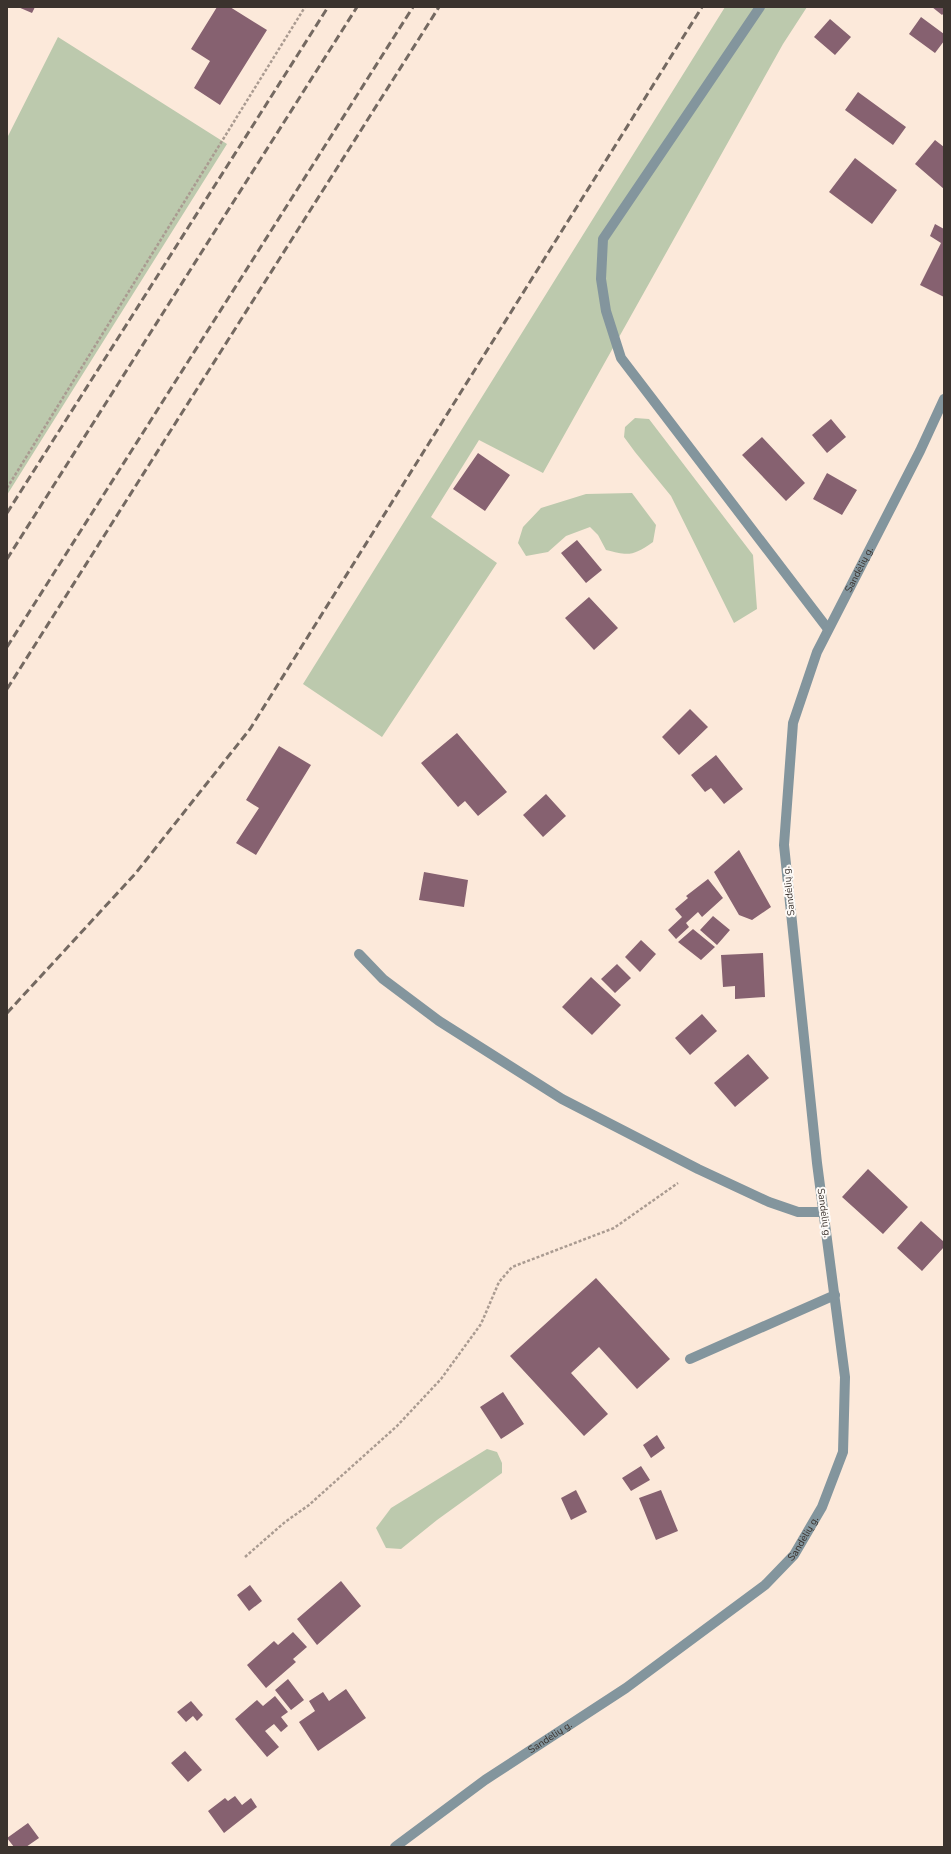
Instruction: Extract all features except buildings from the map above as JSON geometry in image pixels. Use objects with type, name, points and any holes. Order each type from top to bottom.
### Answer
[{"type":"street","points":[[760,7],[604,239],[601,279],[606,311],[621,358],[828,630]]},
{"type":"street","name":"Sandėlių g.","points":[[395,1847],[485,1780],[626,1688],[691,1642],[765,1585],[794,1555],[822,1507],[843,1452],[845,1376],[816,1155],[784,845],[793,723],[817,652],[920,451],[944,399]]},
{"type":"street","points":[[359,954],[382,979],[439,1021],[562,1099],[698,1169],[769,1202],[798,1212],[824,1212]]},
{"type":"street","points":[[690,1359],[835,1295]]},
{"type":"path","points":[[7,488],[305,7]]},
{"type":"path","points":[[245,1557],[285,1522],[309,1504],[397,1426],[441,1379],[481,1324],[499,1282],[512,1267],[614,1228],[698,1169]]},
{"type":"green space","points":[[725,7],[807,7],[783,44],[543,473],[479,440],[431,517],[497,563],[382,737],[303,684]]},
{"type":"green space","points":[[58,37],[227,144],[7,495],[7,138]]},
{"type":"green space","points":[[635,418],[649,419],[753,555],[757,609],[734,623],[671,496],[624,437],[625,427]]},
{"type":"green space","points":[[632,493],[656,525],[653,542],[631,554],[606,550],[598,535],[590,527],[566,536],[548,552],[526,556],[518,543],[523,527],[541,508],[586,494]]},
{"type":"green space","points":[[487,1449],[497,1452],[502,1463],[502,1473],[437,1520],[401,1549],[386,1548],[376,1528],[391,1508]]},
{"type":"railway","points":[[7,513],[328,7]]},
{"type":"railway","points":[[7,559],[357,7]]},
{"type":"railway","points":[[7,647],[413,7]]},
{"type":"railway","points":[[7,689],[439,7]]},
{"type":"railway","points":[[7,1013],[135,874],[250,729],[702,7]]}]
